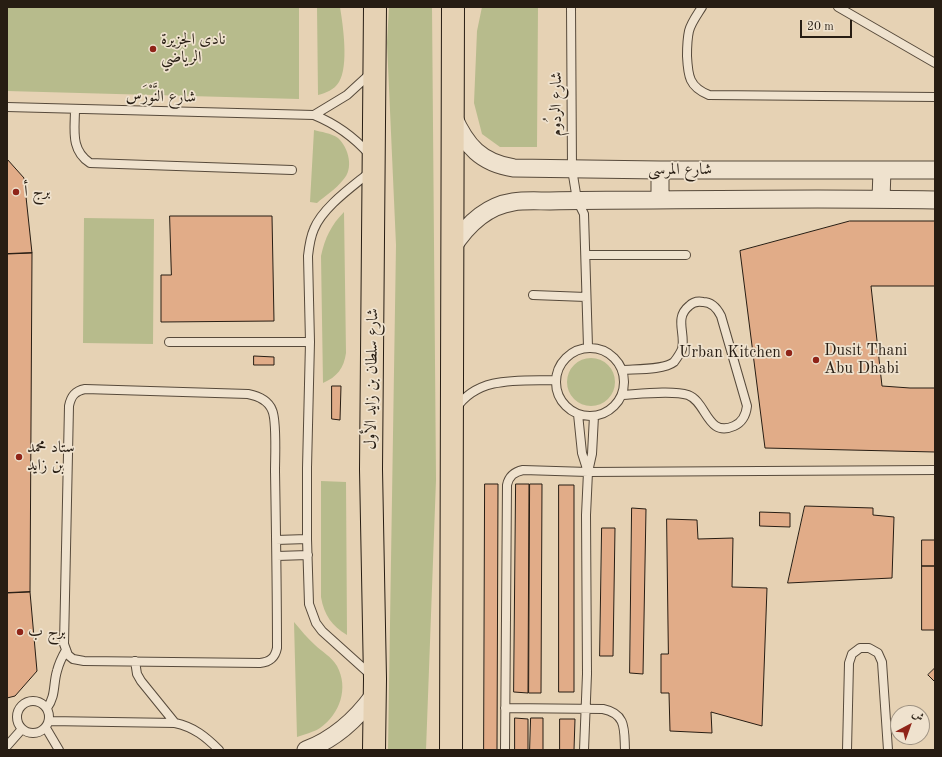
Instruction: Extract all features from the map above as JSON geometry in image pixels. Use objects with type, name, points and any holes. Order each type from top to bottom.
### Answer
[{"type":"main road","name":"شارع سلطان بن زايد الأول","points":[[374,750],[375,687],[371,469],[375,7]]},
{"type":"main road","points":[[451,750],[453,7]]},
{"type":"street","name":"شارع المرسى","points":[[452,113],[467,143],[478,154],[492,162],[514,168],[660,170],[935,170]]},
{"type":"street","points":[[660,170],[660,200]]},
{"type":"street","points":[[880,199],[882,170]]},
{"type":"street","name":"شارع المرسى","points":[[452,248],[469,226],[480,217],[502,205],[513,202],[578,200],[935,200]]},
{"type":"street","points":[[306,750],[335,735],[350,724],[363,710],[375,687]]},
{"type":"lane","name":"شارع الردُوم","points":[[571,7],[572,169],[578,200],[584,214],[588,347]]},
{"type":"lane","points":[[702,7],[692,23],[687,38],[687,69],[689,78],[694,86],[701,92],[709,95],[935,97]]},
{"type":"lane","points":[[838,7],[935,63]]},
{"type":"lane","points":[[314,115],[347,95],[375,69]]},
{"type":"lane","name":"شارع النَّوْرَس","points":[[7,107],[314,115],[331,122],[347,133],[361,145],[374,163]]},
{"type":"lane","points":[[75,109],[76,147],[78,153],[83,159],[90,163],[292,170]]},
{"type":"lane","points":[[374,163],[322,216],[314,228],[309,242],[310,342],[307,539],[309,604],[316,623],[375,687]]},
{"type":"lane","points":[[586,255],[686,255]]},
{"type":"lane","points":[[533,295],[586,297]]},
{"type":"lane","points":[[623,370],[663,367],[672,363],[678,357],[682,348],[682,315],[686,308],[691,304],[698,301],[706,302],[712,304],[718,309],[721,316],[747,406],[746,413],[742,420],[731,427],[724,428],[711,423],[698,402],[689,395],[678,393],[623,394]]},
{"type":"lane","points":[[169,342],[310,342]]},
{"type":"lane","points":[[588,347],[605,350],[613,355],[623,370],[625,378],[623,394],[618,403],[611,410],[602,414],[588,416],[578,414],[562,402],[557,392],[557,372],[565,358],[579,349],[588,347]]},
{"type":"lane","points":[[452,417],[459,405],[469,395],[480,388],[494,383],[556,380]]},
{"type":"lane","points":[[85,389],[248,394],[262,398],[272,410],[274,417],[276,540],[277,648],[276,654],[272,659],[260,663],[78,661],[68,655],[64,644],[64,609],[70,406],[74,395],[85,389]]},
{"type":"lane","points":[[578,414],[582,453],[588,472]]},
{"type":"lane","points":[[584,750],[586,674],[586,515],[588,472],[592,454],[594,416]]},
{"type":"lane","points":[[505,750],[508,481],[513,473],[518,471],[935,470]]},
{"type":"lane","points":[[276,540],[307,539]]},
{"type":"lane","points":[[276,556],[308,555]]},
{"type":"lane","points":[[848,750],[849,663],[852,654],[860,648],[869,648],[878,653],[882,662],[888,750]]},
{"type":"lane","points":[[47,708],[54,694],[57,671],[66,650]]},
{"type":"lane","points":[[134,661],[137,674],[141,681],[175,723]]},
{"type":"lane","points":[[38,701],[47,708],[50,714],[47,725],[37,733],[26,732],[22,729],[19,725],[17,714],[22,705],[27,702],[38,701]]},
{"type":"lane","points":[[505,708],[603,709],[611,711],[618,715],[622,722],[625,750]]},
{"type":"lane","points":[[47,725],[175,723],[184,725],[200,733],[220,750]]},
{"type":"lane","points":[[47,725],[59,750]]},
{"type":"lane","points":[[7,746],[22,729]]},
{"type":"green space","name":"نادى الجزيرة الرياضي","points":[[7,7],[299,7],[299,99],[7,91]]},
{"type":"green space","points":[[317,7],[340,7],[344,34],[345,56],[342,75],[339,82],[330,91],[318,95]]},
{"type":"green space","points":[[389,7],[432,7],[436,480],[426,750],[388,750],[396,245],[387,43]]},
{"type":"green space","points":[[482,7],[538,7],[537,147],[500,147],[482,134],[474,103],[477,31]]},
{"type":"green space","points":[[314,130],[338,138],[345,147],[349,159],[348,170],[343,180],[317,203],[310,202]]},
{"type":"green space","points":[[344,212],[346,353],[342,368],[336,375],[323,383],[321,256],[324,243],[329,232]]},
{"type":"green space","points":[[84,218],[154,219],[153,344],[83,343]]},
{"type":"green space","points":[[591,358],[600,360],[608,365],[613,373],[615,382],[613,391],[608,399],[600,404],[591,406],[582,404],[574,399],[569,391],[567,382],[569,373],[574,365],[582,360]]},
{"type":"green space","points":[[321,481],[346,482],[347,635],[333,624],[322,603]]},
{"type":"green space","points":[[294,622],[309,640],[335,663],[341,674],[342,683],[340,700],[333,716],[320,728],[297,737]]},
{"type":"building","name":"برج أ","points":[[7,159],[24,178],[32,253],[7,254]]},
{"type":"building","points":[[170,216],[272,216],[274,321],[161,322],[161,275],[171,275]]},
{"type":"building","name":"Dusit Thani Abu Dhabi","points":[[850,221],[935,221],[935,286],[871,286],[882,386],[935,388],[935,452],[765,448],[740,251]]},
{"type":"building","name":"ستاد محمد بن زايد","points":[[32,253],[30,592],[7,593],[7,254]]},
{"type":"building","points":[[254,356],[274,357],[274,365],[254,365]]},
{"type":"building","points":[[332,386],[341,386],[340,420],[332,419]]},
{"type":"building","points":[[485,484],[498,484],[497,750],[484,750]]},
{"type":"building","points":[[516,484],[529,484],[528,693],[514,692]]},
{"type":"building","points":[[530,484],[542,484],[541,693],[529,693]]},
{"type":"building","points":[[559,485],[574,485],[574,692],[559,692]]},
{"type":"building","points":[[805,506],[873,508],[873,515],[894,517],[892,578],[788,583]]},
{"type":"building","points":[[632,508],[646,509],[643,674],[630,673]]},
{"type":"building","points":[[760,512],[790,513],[790,527],[760,526]]},
{"type":"building","points":[[667,519],[697,520],[698,539],[733,538],[732,587],[767,588],[762,726],[711,712],[712,733],[670,731],[669,693],[661,693],[661,654],[668,654]]},
{"type":"building","points":[[602,528],[615,528],[613,656],[600,656]]},
{"type":"building","points":[[922,540],[935,540],[935,566],[922,566]]},
{"type":"building","points":[[922,566],[935,566],[935,630],[922,630]]},
{"type":"building","name":"برج ب","points":[[30,592],[37,671],[15,696],[7,698],[7,593]]},
{"type":"building","points":[[935,668],[935,682],[928,675]]},
{"type":"building","points":[[515,718],[528,719],[528,750],[515,750]]},
{"type":"building","points":[[531,718],[543,718],[543,750],[530,750]]},
{"type":"building","points":[[560,719],[575,719],[574,750],[560,750]]},
{"type":"place","name":"نادى الجزيرة الرياضي","points":[[153,49]]},
{"type":"place","name":"برج أ","points":[[16,192]]},
{"type":"place","name":"Urban Kitchen","points":[[789,353]]},
{"type":"place","name":"Dusit Thani Abu Dhabi","points":[[816,360]]},
{"type":"place","name":"ستاد محمد بن زايد","points":[[19,457]]},
{"type":"place","name":"برج ب","points":[[20,632]]}]
